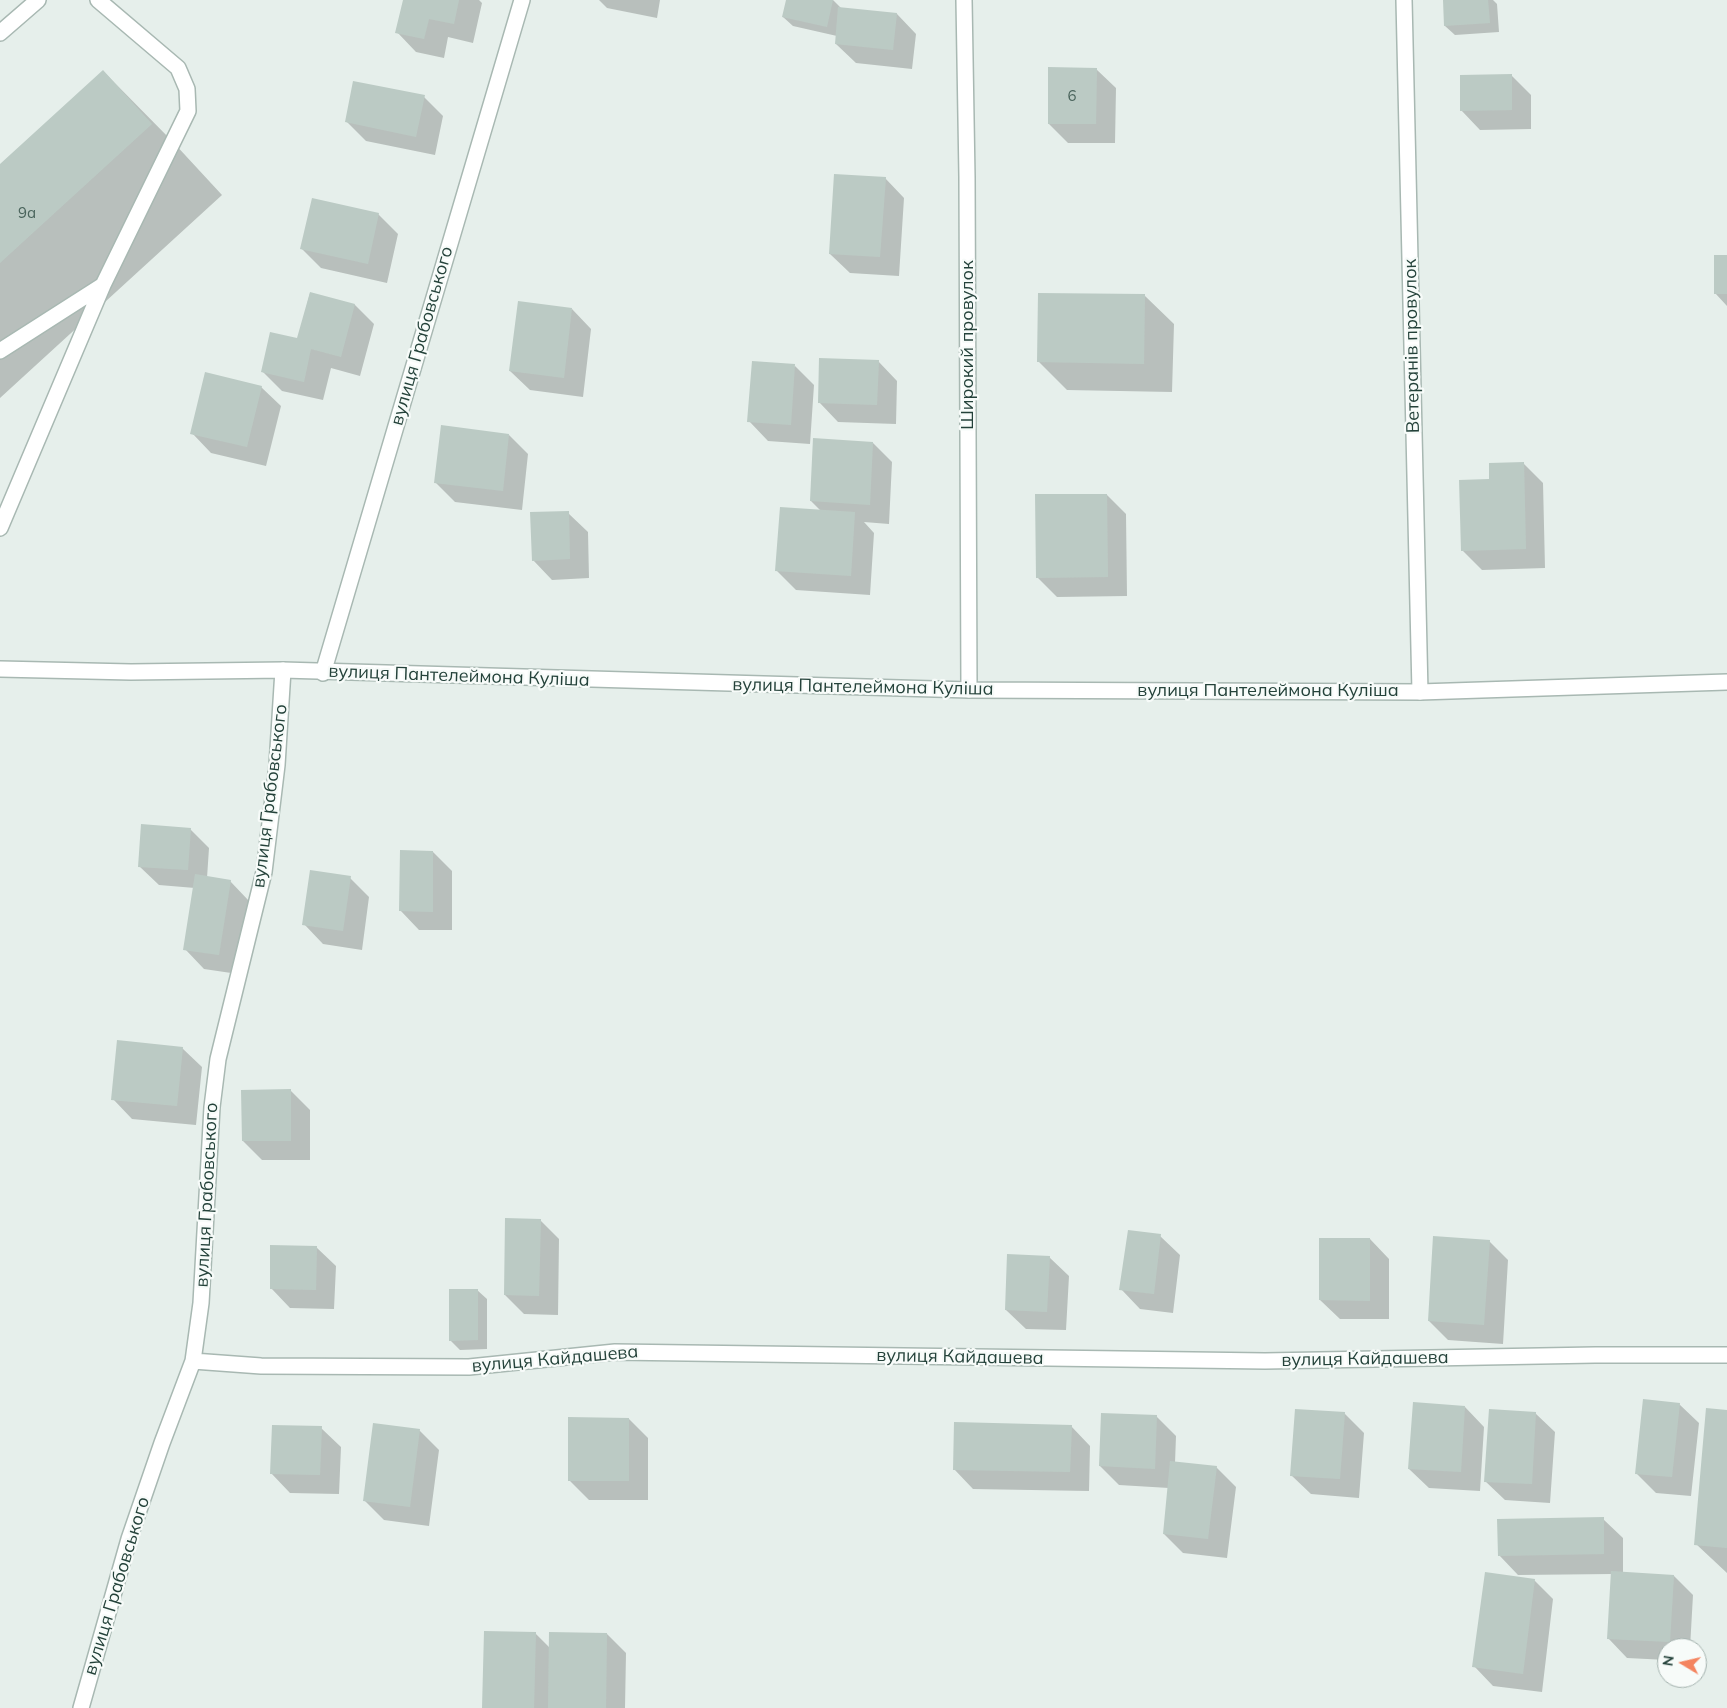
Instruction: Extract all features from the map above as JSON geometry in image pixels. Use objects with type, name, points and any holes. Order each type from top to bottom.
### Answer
[{"type":"street","points":[[0,33],[38,0]]},
{"type":"street","points":[[0,528],[103,285],[188,111],[187,90],[178,68],[98,0]]},
{"type":"street","name":"вулиця Грабовського","points":[[323,673],[522,0]]},
{"type":"street","name":"Широкий провулок","points":[[964,0],[967,186],[969,690]]},
{"type":"street","name":"Ветеранів провулок","points":[[1404,0],[1420,692]]},
{"type":"street","points":[[0,351],[103,285]]},
{"type":"street","name":"вулиця Пантелеймона Куліша","points":[[0,669],[131,672],[283,670],[323,673],[969,690],[1420,692],[1727,682]]},
{"type":"street","name":"вулиця Грабовського","points":[[81,1708],[130,1539],[162,1443],[193,1361],[203,1283],[213,1097],[218,1059],[264,872],[277,765],[283,670]]},
{"type":"street","name":"вулиця Кайдашева","points":[[193,1361],[261,1366],[469,1367],[615,1352],[821,1353],[936,1358],[1265,1361],[1595,1354],[1727,1356]]},
{"type":"building","points":[[403,0],[459,0],[454,24],[429,19],[424,39],[395,33]]},
{"type":"building","points":[[786,0],[833,0],[827,27],[782,17]]},
{"type":"building","points":[[1443,0],[1488,0],[1490,23],[1444,26]]},
{"type":"building","points":[[838,7],[897,13],[893,50],[835,44]]},
{"type":"building","points":[[1048,67],[1097,68],[1096,124],[1048,124]]},
{"type":"building","points":[[103,70],[152,124],[0,263],[0,164]]},
{"type":"building","points":[[1512,74],[1512,110],[1460,111],[1460,75]]},
{"type":"building","points":[[353,81],[425,95],[416,137],[345,122]]},
{"type":"building","points":[[834,174],[886,177],[880,257],[829,254]]},
{"type":"building","points":[[312,198],[379,213],[368,264],[300,249]]},
{"type":"building","points":[[1714,255],[1727,255],[1727,294],[1714,294]]},
{"type":"building","points":[[310,292],[355,304],[341,357],[311,349],[304,382],[261,372],[270,332],[297,338]]},
{"type":"building","points":[[1038,293],[1145,294],[1144,364],[1037,362]]},
{"type":"building","points":[[518,301],[572,308],[564,378],[509,371]]},
{"type":"building","points":[[819,358],[879,360],[877,405],[818,403]]},
{"type":"building","points":[[752,361],[795,364],[791,425],[747,422]]},
{"type":"building","points":[[205,372],[262,386],[247,447],[190,434]]},
{"type":"building","points":[[441,425],[509,434],[503,491],[434,483]]},
{"type":"building","points":[[813,438],[873,442],[870,505],[810,501]]},
{"type":"building","points":[[1524,462],[1526,549],[1461,551],[1459,480],[1489,479],[1489,463]]},
{"type":"building","points":[[1035,494],[1107,494],[1108,577],[1036,578]]},
{"type":"building","points":[[780,507],[855,512],[851,576],[775,571]]},
{"type":"building","points":[[569,511],[570,559],[532,561],[530,512]]},
{"type":"building","points":[[141,824],[191,828],[188,870],[138,867]]},
{"type":"building","points":[[400,850],[433,851],[433,912],[399,911]]},
{"type":"building","points":[[310,870],[351,876],[343,931],[302,925]]},
{"type":"building","points":[[195,874],[231,880],[219,955],[183,950]]},
{"type":"building","points":[[117,1040],[183,1047],[177,1106],[111,1100]]},
{"type":"building","points":[[291,1089],[291,1141],[242,1141],[241,1090]]},
{"type":"building","points":[[505,1218],[541,1219],[539,1296],[504,1295]]},
{"type":"building","points":[[1128,1230],[1161,1234],[1154,1294],[1119,1290]]},
{"type":"building","points":[[1433,1236],[1490,1240],[1484,1325],[1428,1321]]},
{"type":"building","points":[[1319,1238],[1370,1238],[1370,1301],[1319,1300]]},
{"type":"building","points":[[270,1245],[317,1246],[316,1290],[270,1289]]},
{"type":"building","points":[[1007,1254],[1050,1256],[1047,1312],[1005,1310]]},
{"type":"building","points":[[449,1289],[478,1289],[478,1340],[449,1341]]},
{"type":"building","points":[[1643,1399],[1680,1403],[1672,1477],[1635,1474]]},
{"type":"building","points":[[1413,1402],[1465,1406],[1461,1472],[1408,1469]]},
{"type":"building","points":[[1706,1408],[1727,1410],[1727,1548],[1694,1545]]},
{"type":"building","points":[[1295,1409],[1345,1412],[1340,1479],[1290,1476]]},
{"type":"building","points":[[1489,1409],[1536,1412],[1532,1484],[1484,1482]]},
{"type":"building","points":[[1101,1413],[1157,1415],[1155,1469],[1099,1466]]},
{"type":"building","points":[[568,1417],[629,1418],[629,1481],[568,1481]]},
{"type":"building","points":[[954,1422],[1072,1425],[1070,1472],[953,1470]]},
{"type":"building","points":[[373,1423],[420,1429],[410,1507],[363,1501]]},
{"type":"building","points":[[272,1425],[322,1426],[320,1475],[270,1474]]},
{"type":"building","points":[[1170,1461],[1217,1466],[1208,1539],[1163,1534]]},
{"type":"building","points":[[1604,1517],[1604,1554],[1498,1556],[1497,1519]]},
{"type":"building","points":[[1611,1571],[1674,1575],[1670,1638],[1657,1638],[1657,1641],[1607,1639]]},
{"type":"building","points":[[1485,1572],[1535,1579],[1523,1674],[1472,1667]]},
{"type":"building","points":[[484,1631],[536,1632],[534,1708],[482,1708]]},
{"type":"building","points":[[549,1632],[607,1633],[606,1708],[548,1708]]}]
